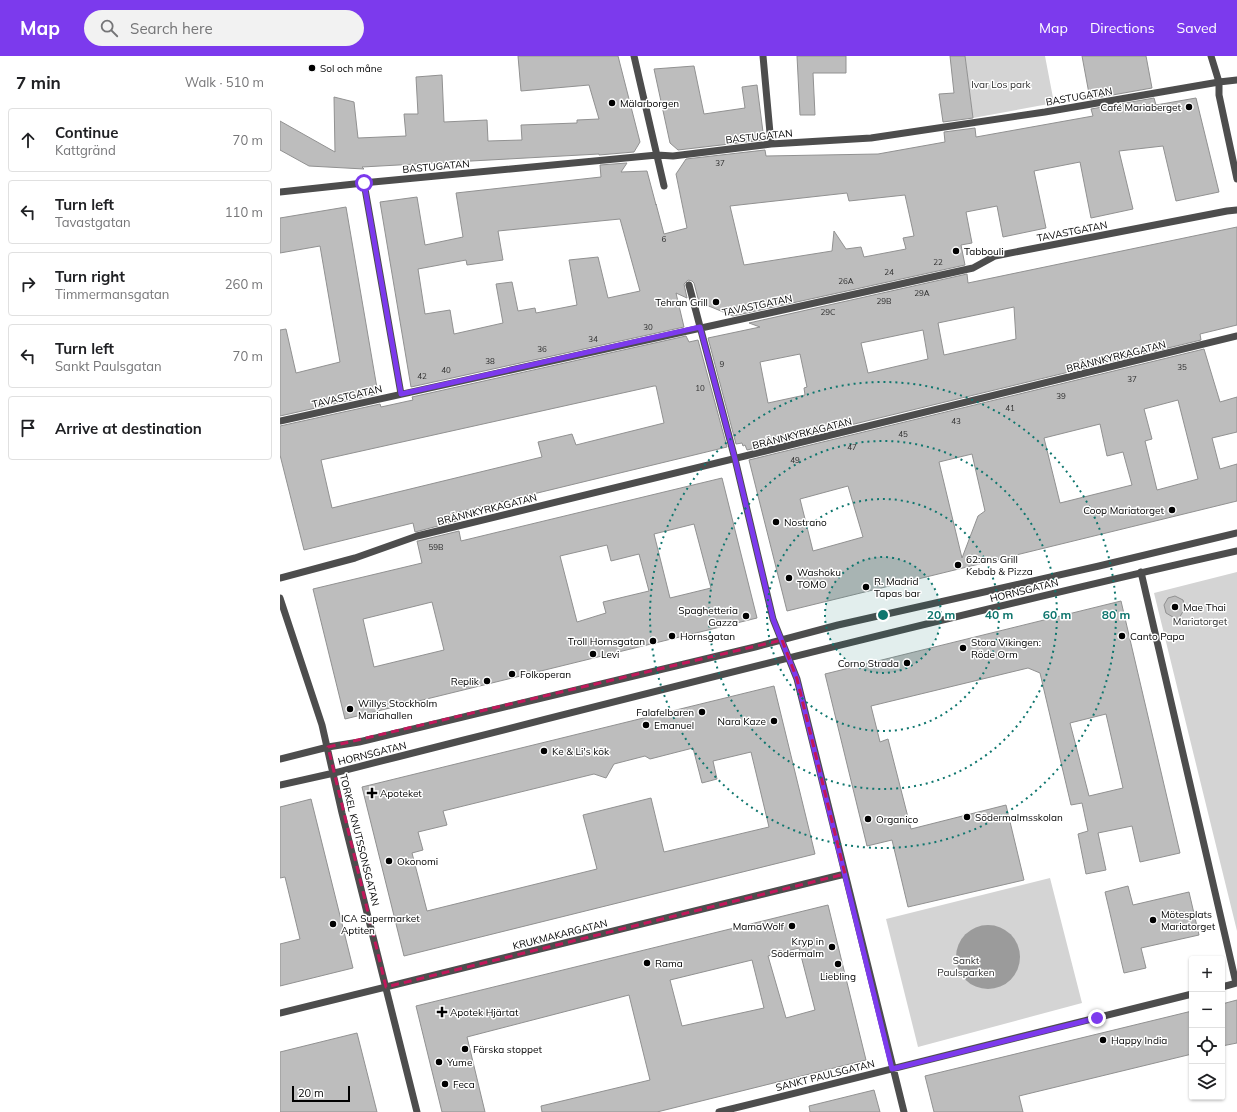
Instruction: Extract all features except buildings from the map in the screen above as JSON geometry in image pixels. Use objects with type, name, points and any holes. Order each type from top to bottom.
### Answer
[{"type":"street","points":[[634,56],[664,186]]},
{"type":"street","points":[[763,56],[771,144]]},
{"type":"street","points":[[1211,56],[1218,82],[1219,95],[1237,179]]},
{"type":"street","name":"BASTUGATAN","points":[[280,192],[657,155],[673,156],[771,144],[871,138],[1045,112],[1237,80]]},
{"type":"street","points":[[364,183],[401,394]]},
{"type":"street","name":"TAVASTGATAN","points":[[280,421],[700,327],[973,268],[995,256],[1237,210]]},
{"type":"street","points":[[689,285],[735,459],[771,613],[797,679],[892,1069],[904,1112]]},
{"type":"street","name":"BRÄNNKYRKAGATAN","points":[[280,578],[355,558],[417,536],[1237,336]]},
{"type":"street","name":"HORNSGATAN","points":[[280,759],[328,747],[359,742],[782,640],[838,625],[1091,568],[1237,533]]},
{"type":"street","name":"HORNSGATAN","points":[[280,785],[334,773],[788,658],[1141,572],[1237,551]]},
{"type":"street","points":[[1141,572],[1236,983],[1225,986]]},
{"type":"street","name":"TORKEL KNUTSSONSGATAN","points":[[280,598],[319,715],[328,747],[342,813],[417,1112]]},
{"type":"street","name":"KRUKMAKARGATAN","points":[[280,1013],[845,874]]},
{"type":"street","name":"SANKT PAULSGATAN","points":[[719,1112],[1189,995]]},
{"type":"highlighted area","points":[[782,640],[797,679],[845,874],[386,987],[328,747]]},
{"type":"green space","name":"Ivar Los park","points":[[965,56],[1045,56],[1054,103],[973,118]]},
{"type":"green space","name":"Mariatorget","points":[[1237,572],[1237,931],[1154,593]]},
{"type":"green space","name":"Sankt Paulsparken","points":[[1050,878],[1082,1003],[918,1047],[886,919]]},
{"type":"shaded area","points":[[982,925],[994,925],[1011,934],[1018,945],[1020,957],[1018,969],[1011,980],[994,989],[982,989],[970,984],[961,975],[956,963],[956,951],[961,939],[970,930]]},
{"type":"place","name":"Sol och måne","points":[[312,68]]},
{"type":"place","name":"Mälarborgen","points":[[612,103]]},
{"type":"place","name":"Café Mariaberget","points":[[1189,107]]},
{"type":"place","name":"Tabbouli","points":[[956,251]]},
{"type":"place","name":"Tehran Grill","points":[[716,302]]},
{"type":"place","name":"Coop Mariatorget","points":[[1172,510]]},
{"type":"place","name":"Nostrano","points":[[776,522]]},
{"type":"place","name":"62:ans Grill Kebab & Pizza","points":[[958,565]]},
{"type":"place","name":"Washoku TOMO","points":[[789,578]]},
{"type":"place","name":"R. Madrid Tapas bar","points":[[866,587]]},
{"type":"place","name":"Mae Thai","points":[[1175,607]]},
{"type":"place","name":"Spaghetteria Gazza","points":[[746,616]]},
{"type":"place","name":"Hornsgatan","points":[[672,636]]},
{"type":"place","name":"Canto Papa","points":[[1122,636]]},
{"type":"place","name":"Troll Hornsgatan","points":[[653,641]]},
{"type":"place","name":"Stora Vikingen: Röde Orm","points":[[963,648]]},
{"type":"place","name":"Levi","points":[[593,654]]},
{"type":"place","name":"Corno Strada","points":[[907,663]]},
{"type":"place","name":"Folkoperan","points":[[512,674]]},
{"type":"place","name":"Replik","points":[[487,681]]},
{"type":"place","name":"Willys Stockholm Mariahallen","points":[[350,709]]},
{"type":"place","name":"Falafelbaren","points":[[702,712]]},
{"type":"place","name":"Nara Kaze","points":[[774,721]]},
{"type":"place","name":"Emanuel","points":[[646,725]]},
{"type":"place","name":"Ke & Li's kök","points":[[544,751]]},
{"type":"place","name":"Apoteket","points":[[372,793]]},
{"type":"place","name":"Södermalmsskolan","points":[[967,817]]},
{"type":"place","name":"Organico","points":[[868,819]]},
{"type":"place","name":"Okonomi","points":[[389,861]]},
{"type":"place","name":"Mötesplats Mariatorget","points":[[1153,920]]},
{"type":"place","name":"ICA Supermarket Aptiten","points":[[333,924]]},
{"type":"place","name":"MamaWolf","points":[[792,926]]},
{"type":"place","name":"Kryp in Södermalm","points":[[832,947]]},
{"type":"place","name":"Rama","points":[[647,963]]},
{"type":"place","name":"Liebling","points":[[838,964]]},
{"type":"place","name":"Apotek Hjärtat","points":[[442,1012]]},
{"type":"place","name":"Happy India","points":[[1103,1040]]},
{"type":"place","name":"Färska stoppet","points":[[465,1049]]},
{"type":"place","name":"Yume","points":[[439,1062]]},
{"type":"place","name":"Feca","points":[[445,1084]]},
{"type":"route","points":[[364,183],[401,394],[700,327],[735,459],[773,619],[797,679],[892,1069],[1097,1018]]}]
